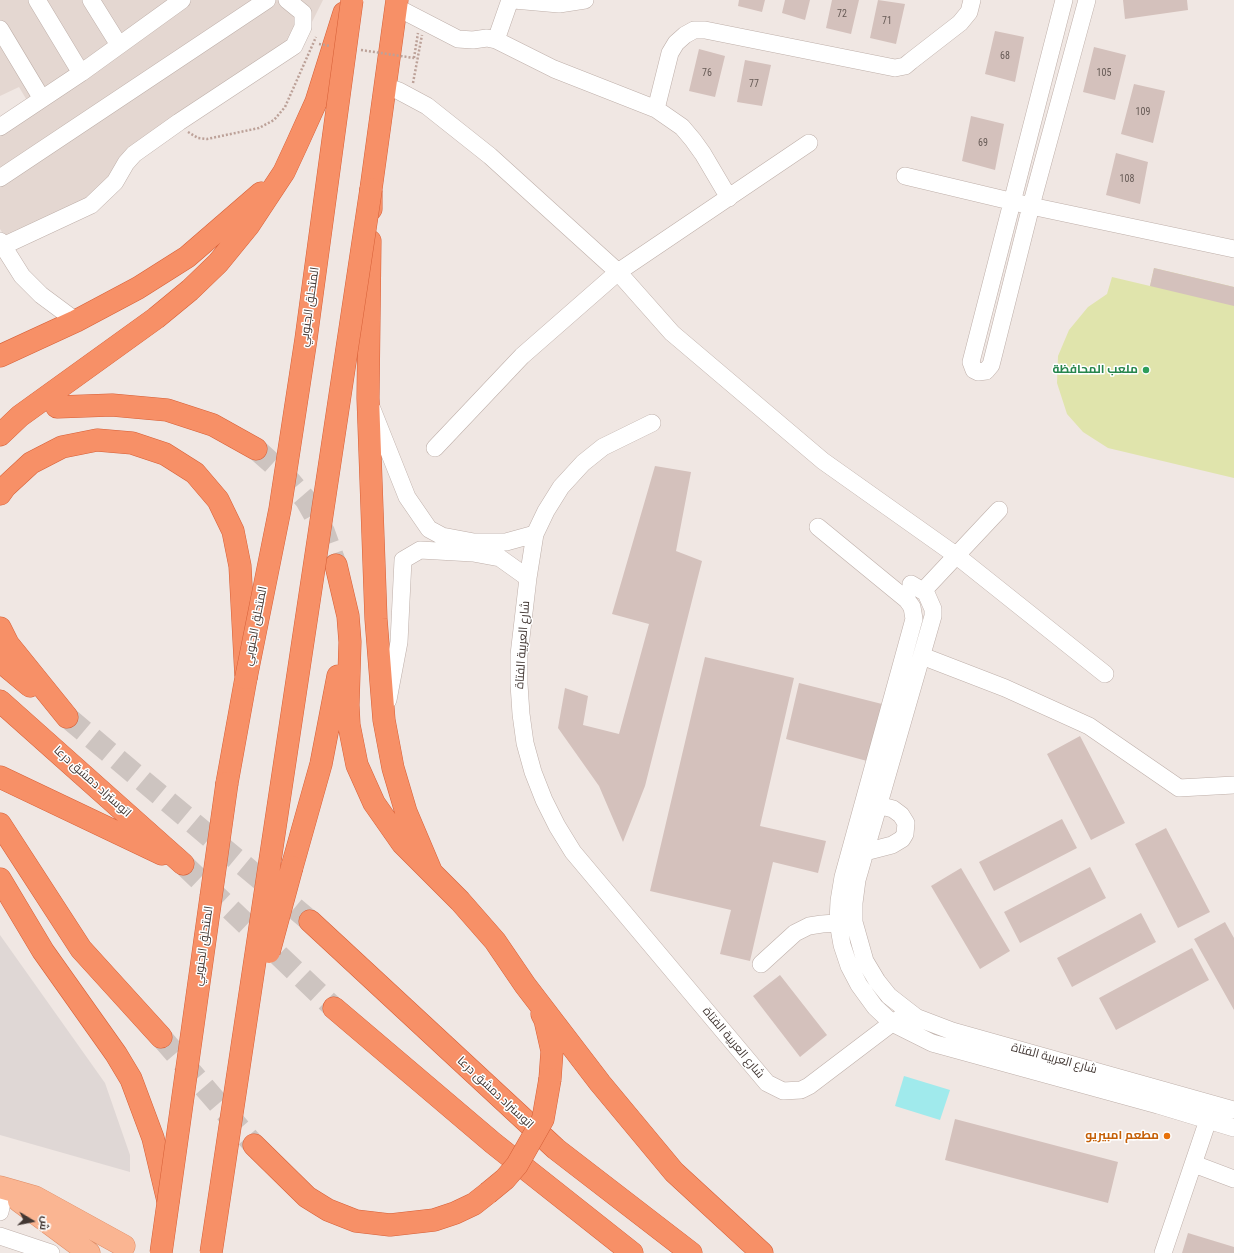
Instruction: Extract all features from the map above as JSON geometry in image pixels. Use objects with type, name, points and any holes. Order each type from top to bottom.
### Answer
[{"type":"highway","points":[[0,435],[20,416],[156,318],[190,290],[218,263],[249,225],[284,172],[316,102],[348,0]]},
{"type":"highway","name":"المتحلق الجنوبي","points":[[161,1253],[227,782],[280,509],[306,339],[352,0]]},
{"type":"highway","points":[[211,1253],[246,1032],[371,189],[396,3]]},
{"type":"highway","points":[[0,356],[76,321],[138,288],[187,257],[230,222],[284,172]]},
{"type":"highway","points":[[371,189],[368,398],[376,620],[384,720],[393,768],[406,812],[431,871]]},
{"type":"highway","points":[[57,407],[112,405],[167,410],[213,425],[256,449]]},
{"type":"highway","points":[[0,494],[5,487],[31,463],[62,448],[97,440],[132,442],[165,454],[195,473],[218,500],[233,531],[242,588],[246,678]]},
{"type":"highway","points":[[336,566],[348,616],[350,642],[348,705],[349,725],[357,765],[374,803],[384,820],[402,843],[431,871],[495,941],[525,985],[600,1083],[674,1172],[762,1253]]},
{"type":"highway","points":[[246,1032],[321,764],[348,616]]},
{"type":"highway","points":[[0,628],[8,644],[67,717],[0,661]]},
{"type":"highway","name":"اتوستراد دمشق درعا","points":[[0,701],[183,864],[0,777]]},
{"type":"highway","points":[[0,824],[81,949]]},
{"type":"highway","points":[[0,868],[81,949],[161,1036]]},
{"type":"highway","points":[[0,879],[43,951],[116,1054],[131,1079],[142,1104],[153,1138],[168,1200]]},
{"type":"highway","name":"اتوستراد دمشق درعا","points":[[310,921],[556,1149],[691,1253]]},
{"type":"highway","points":[[254,1145],[306,1196],[328,1210],[356,1221],[390,1225],[434,1220],[455,1213],[474,1204],[505,1179],[517,1165],[543,1119],[550,1079],[552,1051],[545,1020],[525,985]]},
{"type":"highway","points":[[334,1008],[493,1143],[632,1253]]},
{"type":"main road","points":[[2,1187],[20,1191],[35,1197],[124,1246]]},
{"type":"main road","points":[[2,1187],[89,1253]]},
{"type":"street","points":[[37,0],[81,73]]},
{"type":"street","points":[[91,0],[120,45]]},
{"type":"street","points":[[0,127],[81,73],[182,0]]},
{"type":"street","points":[[0,178],[266,0]]},
{"type":"street","points":[[76,321],[41,295],[22,276],[2,244],[91,205],[115,182],[126,163],[134,154],[179,122],[294,46],[303,27],[303,13],[287,0]]},
{"type":"street","points":[[496,40],[510,0]]},
{"type":"street","points":[[514,0],[559,4],[585,0]]},
{"type":"street","points":[[656,109],[670,53],[680,39],[694,30],[705,30],[894,68],[904,66],[911,62],[960,23],[968,12],[972,0]]},
{"type":"street","points":[[1064,0],[1011,201],[971,362],[974,370],[978,372],[986,371],[991,365],[1030,206],[1087,0]]},
{"type":"street","points":[[396,3],[458,39],[473,40],[487,38],[496,40],[554,69],[656,109],[682,127],[693,140],[729,198]]},
{"type":"street","points":[[0,29],[42,99]]},
{"type":"street","points":[[385,86],[410,96],[427,106],[490,156],[618,272],[672,333],[823,461],[957,556],[1105,674]]},
{"type":"street","points":[[434,448],[522,356],[618,272],[809,143]]},
{"type":"street","points":[[906,176],[1030,206],[1234,249]]},
{"type":"street","points":[[368,398],[399,480],[417,513],[429,529],[442,536],[500,558],[528,578]]},
{"type":"street","name":"شارع العربية الفتاة","points":[[652,423],[603,447],[583,463],[571,475],[557,493],[535,534],[528,578],[518,684],[526,744],[533,772],[544,800],[557,826],[573,852],[767,1083],[775,1088],[792,1091],[809,1086],[892,1022],[910,1015],[952,1031],[1161,1097],[1234,1110]]},
{"type":"street","points":[[916,1017],[889,996],[877,981],[865,961],[846,922],[839,901],[843,877],[875,797],[922,656],[933,612],[927,595],[917,588],[957,556],[999,510]]},
{"type":"street","points":[[818,527],[907,600],[912,608],[914,619],[875,797],[865,852],[857,880],[854,903],[846,922],[842,945],[849,966],[859,985],[874,1006],[892,1022],[918,1036],[946,1048],[1161,1097],[1208,1120],[1234,1128]]},
{"type":"street","points":[[384,720],[399,642],[403,560],[414,552],[428,549],[473,548],[506,542],[535,534]]},
{"type":"street","points":[[922,656],[1006,688],[1089,726],[1179,788],[1234,785]]},
{"type":"street","points":[[865,852],[892,845],[902,839],[905,834],[906,824],[901,815],[875,797]]},
{"type":"street","points":[[761,964],[795,932],[809,926],[846,922]]},
{"type":"street","points":[[1162,1253],[1208,1120]]},
{"type":"street","points":[[1194,1164],[1234,1179]]},
{"type":"street","points":[[0,1212],[2,1187]]},
{"type":"street","points":[[0,1236],[51,1253]]},
{"type":"path","points":[[357,50],[414,58],[418,31],[423,31],[410,96]]},
{"type":"path","points":[[179,122],[191,135],[207,139],[267,125],[280,114],[285,106],[315,40]]},
{"type":"path","points":[[319,44],[334,47]]},
{"type":"shaded area","points":[[0,0],[323,0],[309,28],[114,177],[90,200],[8,241],[0,229],[0,131],[32,109],[19,87],[0,96]]},
{"type":"shaded area","points":[[0,935],[105,1083],[130,1155],[130,1172],[0,1135]]},
{"type":"green space","name":"ملعب المحافظة","points":[[1154,268],[1234,287],[1234,478],[1108,448],[1083,432],[1067,414],[1057,383],[1058,356],[1069,330],[1088,307],[1107,294],[1112,277],[1150,286]]},
{"type":"water","points":[[904,1076],[950,1090],[940,1120],[895,1106]]},
{"type":"building","points":[[739,0],[765,0],[762,12],[738,6]]},
{"type":"building","points":[[785,0],[810,0],[805,20],[782,13]]},
{"type":"building","points":[[832,0],[859,0],[851,34],[826,28]]},
{"type":"building","points":[[878,0],[905,4],[896,44],[870,38]]},
{"type":"building","points":[[1123,0],[1187,0],[1188,10],[1125,19]]},
{"type":"building","points":[[995,31],[1024,37],[1015,82],[985,74]]},
{"type":"building","points":[[1094,47],[1126,55],[1115,100],[1083,92]]},
{"type":"building","points":[[699,49],[725,56],[715,97],[689,91]]},
{"type":"building","points":[[745,60],[771,65],[762,106],[737,102]]},
{"type":"building","points":[[1134,84],[1165,91],[1153,143],[1121,134]]},
{"type":"building","points":[[971,116],[1004,124],[995,170],[962,161]]},
{"type":"building","points":[[1116,153],[1148,162],[1140,204],[1106,195]]},
{"type":"building","points":[[1154,268],[1234,287],[1234,306],[1150,286]]},
{"type":"building","points":[[655,466],[691,472],[676,551],[702,561],[645,786],[623,842],[599,786],[558,728],[565,688],[588,696],[583,725],[619,734],[649,624],[612,614]]},
{"type":"building","points":[[705,657],[794,678],[760,826],[826,841],[818,873],[773,862],[750,961],[720,954],[731,910],[650,891]]},
{"type":"building","points":[[799,683],[882,704],[867,761],[786,739]]},
{"type":"building","points":[[1080,736],[1125,823],[1091,840],[1047,754]]},
{"type":"building","points":[[1062,819],[1077,848],[994,891],[979,862]]},
{"type":"building","points":[[1166,828],[1210,912],[1178,928],[1135,844]]},
{"type":"building","points":[[1090,867],[1106,898],[1020,943],[1004,912]]},
{"type":"building","points":[[961,868],[1010,951],[980,969],[931,886]]},
{"type":"building","points":[[1141,913],[1156,942],[1072,987],[1057,958]]},
{"type":"building","points":[[1225,922],[1234,938],[1234,1010],[1194,939]]},
{"type":"building","points":[[1192,948],[1209,980],[1116,1030],[1099,998]]},
{"type":"building","points":[[780,975],[827,1035],[800,1057],[753,996]]},
{"type":"building","points":[[955,1119],[1118,1162],[1108,1203],[945,1160]]},
{"type":"building","points":[[1188,1233],[1234,1247],[1234,1253],[1182,1253]]},
{"type":"tunnel","points":[[256,449],[283,473],[306,500],[324,532],[336,565]]},
{"type":"tunnel","points":[[67,717],[310,921]]},
{"type":"tunnel","points":[[183,864],[334,1008]]},
{"type":"tunnel","points":[[161,1037],[254,1145]]},
{"type":"place","name":"ملعب المحافظة","points":[[1146,370]]},
{"type":"place","name":"مطعم امبيريو","points":[[1167,1136]]}]
